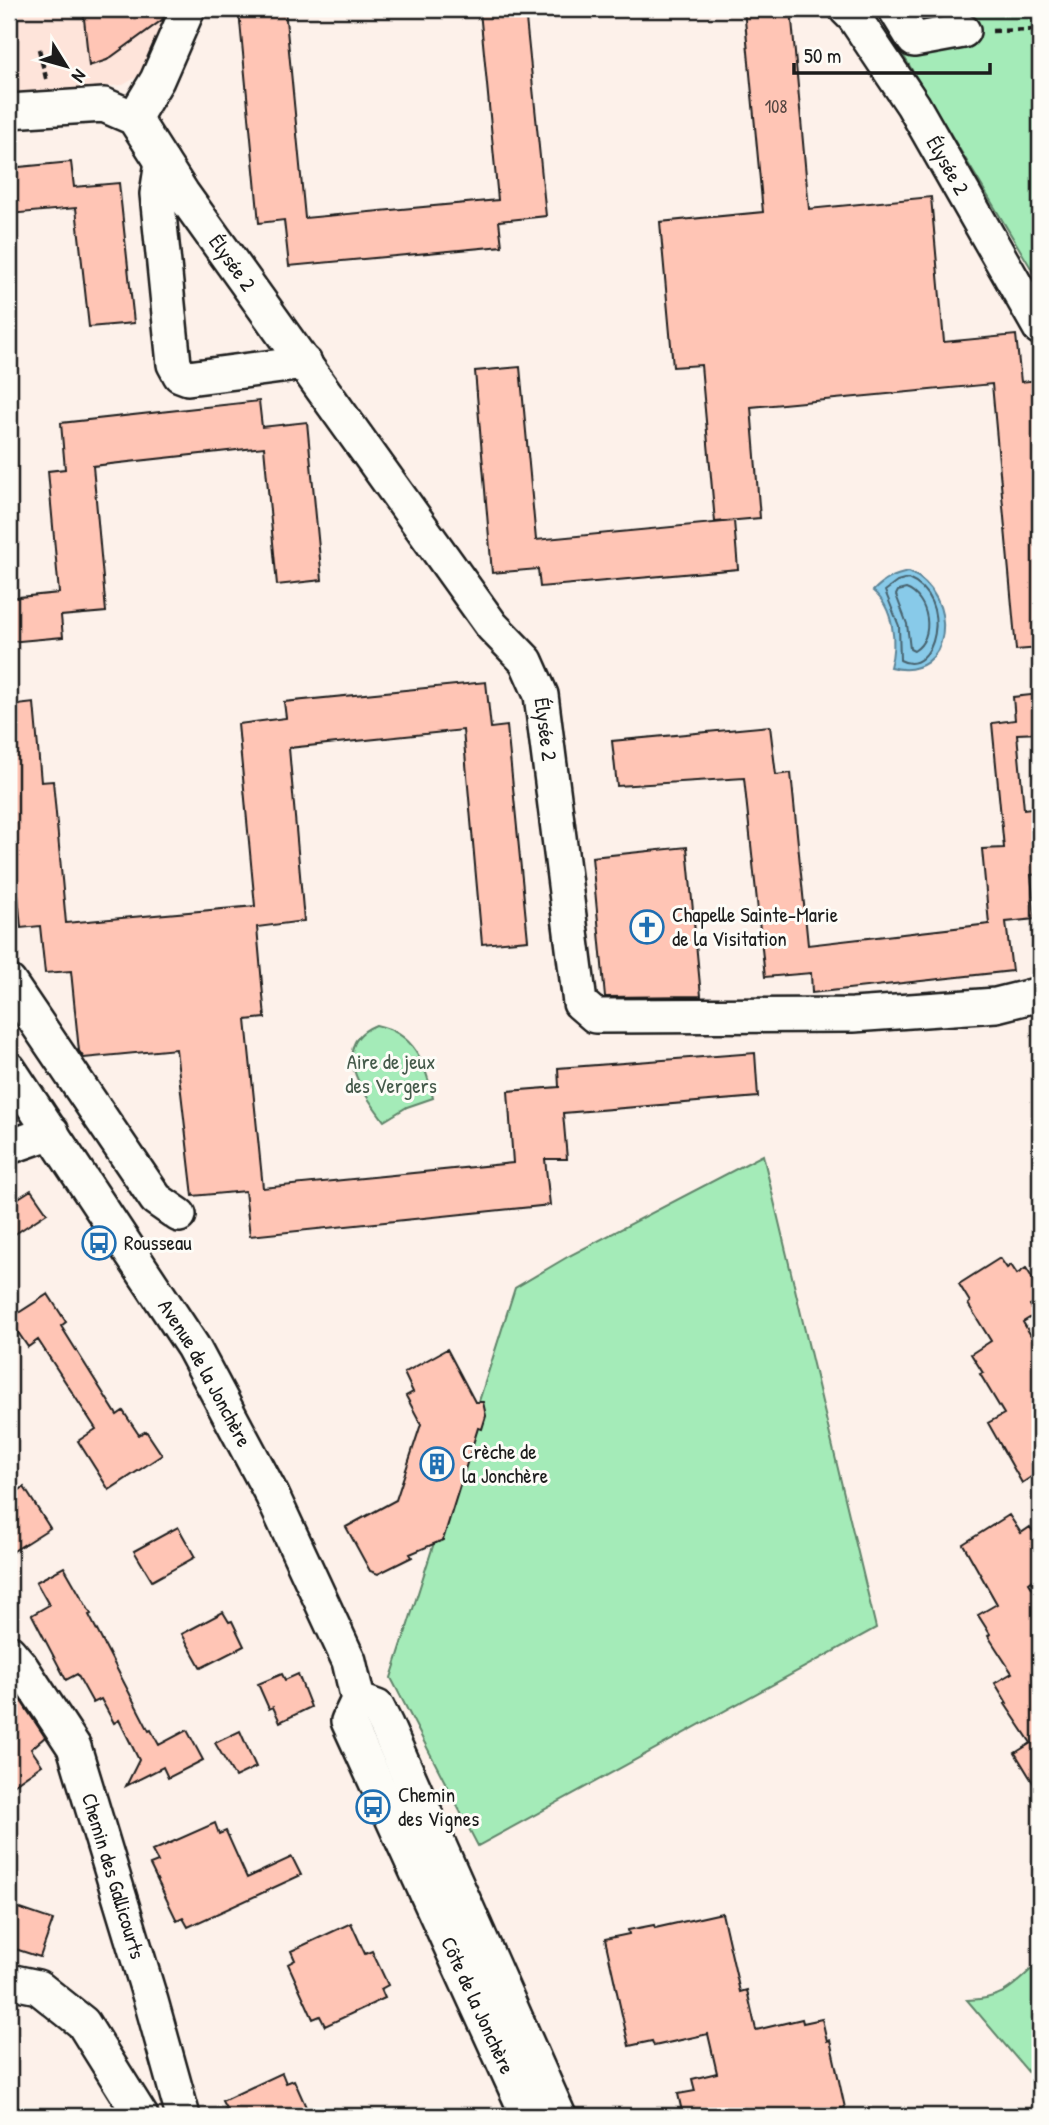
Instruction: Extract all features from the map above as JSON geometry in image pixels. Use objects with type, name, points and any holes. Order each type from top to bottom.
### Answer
[{"type":"street","points":[[9,111],[104,105],[134,118],[157,80],[188,9]]},
{"type":"street","name":"Élysée 2","points":[[846,9],[913,105],[1040,328]]},
{"type":"street","points":[[895,9],[914,40],[963,31]]},
{"type":"street","name":"Élysée 2","points":[[134,118],[162,162],[492,626],[526,661],[541,695],[580,1003],[595,1016],[853,1015],[996,1005],[1040,994]]},
{"type":"street","points":[[162,162],[157,194],[174,364],[180,375],[188,378],[305,363]]},
{"type":"street","points":[[9,982],[156,1199],[179,1216]]},
{"type":"street","name":"Avenue de la Jonchère","points":[[9,1069],[193,1347],[272,1495],[349,1661],[358,1700],[348,1721],[428,1897]]},
{"type":"street","points":[[9,1147],[52,1132]]},
{"type":"street","name":"Chemin des Gallicourts","points":[[9,1653],[20,1665],[74,1747],[183,2116]]},
{"type":"street","name":"Côte de la Jonchère","points":[[358,1700],[377,1707],[436,1834],[559,2116]]},
{"type":"street","name":"Côte de la Jonchère","points":[[428,1897],[528,2116]]},
{"type":"street","points":[[9,1981],[38,1987],[83,2023],[141,2116]]},
{"type":"path","points":[[963,31],[1040,30]]},
{"type":"shaded area","points":[[9,9],[178,9],[153,68],[123,85],[9,95]]},
{"type":"shaded area","points":[[1040,9],[1040,16],[876,10]]},
{"type":"green space","points":[[876,10],[1040,16],[1040,283]]},
{"type":"green space","name":"Aire de jeux des Vergers","points":[[376,1025],[389,1029],[409,1042],[422,1062],[433,1098],[407,1107],[384,1121],[360,1084],[352,1057],[354,1045],[361,1034]]},
{"type":"green space","points":[[763,1155],[876,1628],[478,1846],[391,1678],[515,1288],[569,1256]]},
{"type":"green space","points":[[1040,1961],[1040,2086],[967,2000],[991,1997],[1008,1990]]},
{"type":"water","points":[[909,572],[925,583],[937,599],[943,634],[938,650],[927,662],[911,669],[890,667],[892,626],[886,607],[873,591],[889,578]]},
{"type":"building","points":[[83,9],[167,9],[162,20],[107,60],[89,66]]},
{"type":"building","points":[[285,9],[305,218],[498,200],[480,11],[525,9],[546,216],[499,221],[502,246],[289,266],[284,220],[259,223],[239,11]]},
{"type":"building","points":[[744,9],[791,9],[809,209],[931,197],[944,342],[1016,335],[1021,382],[1038,380],[1040,648],[1016,650],[992,384],[751,407],[760,518],[715,522],[701,365],[673,367],[660,222],[763,212]]},
{"type":"building","points":[[71,162],[74,187],[119,183],[134,323],[89,327],[76,208],[9,214],[9,168]]},
{"type":"building","points":[[520,367],[536,540],[734,521],[738,569],[540,587],[538,569],[492,573],[475,371]]},
{"type":"building","points":[[259,401],[262,427],[307,422],[322,580],[277,585],[264,447],[93,466],[106,612],[61,616],[63,637],[9,642],[9,598],[59,593],[48,471],[65,469],[61,423]]},
{"type":"building","points":[[486,682],[491,728],[507,726],[528,940],[482,944],[463,730],[289,748],[304,921],[257,927],[265,1018],[246,1020],[263,1188],[513,1163],[508,1091],[559,1087],[558,1068],[755,1053],[758,1097],[563,1113],[567,1159],[545,1159],[550,1205],[250,1236],[245,1191],[193,1196],[176,1049],[84,1058],[79,1051],[71,971],[45,973],[40,926],[21,928],[9,793],[9,706],[34,703],[41,782],[53,781],[66,923],[255,906],[238,724],[286,718],[284,702]]},
{"type":"building","points":[[1040,694],[1040,733],[1017,734],[1024,809],[1040,807],[1040,874],[1031,875],[1035,919],[1006,922],[1012,971],[812,993],[811,973],[765,977],[744,778],[617,786],[612,741],[770,726],[776,775],[791,773],[808,945],[989,924],[982,849],[1004,848],[992,723],[1015,720],[1013,697]]},
{"type":"building","name":"Chapelle Sainte-Marie de la Visitation","points":[[687,847],[701,996],[605,997],[592,857]]},
{"type":"building","points":[[31,1190],[47,1213],[9,1238],[9,1204]]},
{"type":"building","points":[[1000,1258],[1007,1268],[1011,1265],[1017,1274],[1026,1268],[1040,1290],[1040,1298],[1030,1305],[1036,1314],[1023,1322],[1040,1351],[1040,1471],[1022,1483],[988,1423],[1004,1414],[971,1354],[991,1341],[959,1284]]},
{"type":"building","points":[[48,1294],[66,1322],[61,1326],[117,1415],[123,1411],[139,1435],[146,1431],[162,1455],[109,1490],[78,1441],[96,1429],[38,1340],[28,1347],[9,1319]]},
{"type":"building","name":"Crèche de la Jonchère","points":[[447,1349],[475,1402],[483,1402],[486,1416],[482,1429],[478,1428],[443,1540],[410,1554],[412,1557],[378,1574],[370,1571],[346,1527],[396,1500],[421,1424],[406,1396],[413,1392],[404,1373]]},
{"type":"building","points":[[24,1487],[50,1528],[9,1554],[9,1526],[16,1521],[9,1508],[9,1497]]},
{"type":"building","points":[[1009,1515],[1021,1533],[1030,1527],[1040,1542],[1040,1575],[1029,1583],[1040,1600],[1040,1794],[1015,1753],[1031,1743],[1005,1704],[1007,1703],[995,1683],[1012,1673],[978,1615],[997,1604],[963,1544]]},
{"type":"building","points":[[178,1527],[195,1557],[152,1581],[134,1551]]},
{"type":"building","points":[[64,1567],[91,1614],[89,1615],[149,1731],[151,1730],[159,1745],[187,1730],[203,1760],[168,1778],[163,1767],[126,1786],[139,1760],[119,1720],[114,1723],[101,1699],[93,1703],[77,1674],[66,1680],[32,1615],[49,1605],[36,1582]]},
{"type":"building","points":[[223,1612],[229,1622],[232,1621],[244,1646],[201,1668],[182,1634]]},
{"type":"building","points":[[282,1674],[285,1680],[298,1674],[311,1707],[280,1722],[273,1707],[269,1709],[258,1684]]},
{"type":"building","points":[[9,1683],[45,1737],[31,1749],[42,1765],[9,1788]]},
{"type":"building","points":[[240,1731],[256,1767],[235,1777],[215,1743]]},
{"type":"building","points":[[215,1823],[219,1834],[226,1831],[247,1878],[292,1857],[301,1875],[188,1927],[183,1918],[177,1921],[150,1865],[158,1862],[152,1851]]},
{"type":"building","points":[[9,1905],[53,1920],[40,1957],[9,1947]]},
{"type":"building","points":[[722,1913],[740,1992],[747,1990],[756,2030],[802,2019],[803,2023],[822,2019],[827,2041],[830,2040],[845,2108],[841,2108],[843,2116],[683,2116],[678,2094],[695,2091],[692,2079],[717,2073],[708,2034],[654,2046],[652,2041],[629,2046],[605,1939],[629,1934],[628,1930],[654,1925],[655,1928]]},
{"type":"building","points":[[351,1923],[365,1954],[372,1951],[388,1985],[381,1989],[385,1998],[325,2026],[320,2016],[313,2019],[288,1964],[295,1960],[291,1951]]},
{"type":"building","points":[[282,2073],[286,2083],[294,2080],[310,2116],[230,2116],[222,2101]]},
{"type":"place","name":"Chapelle Sainte-Marie de la Visitation","points":[[647,927]]},
{"type":"place","name":"Rousseau","points":[[99,1243]]},
{"type":"place","name":"Crèche de la Jonchère","points":[[437,1464]]},
{"type":"place","name":"Chemin des Vignes","points":[[373,1807]]}]
